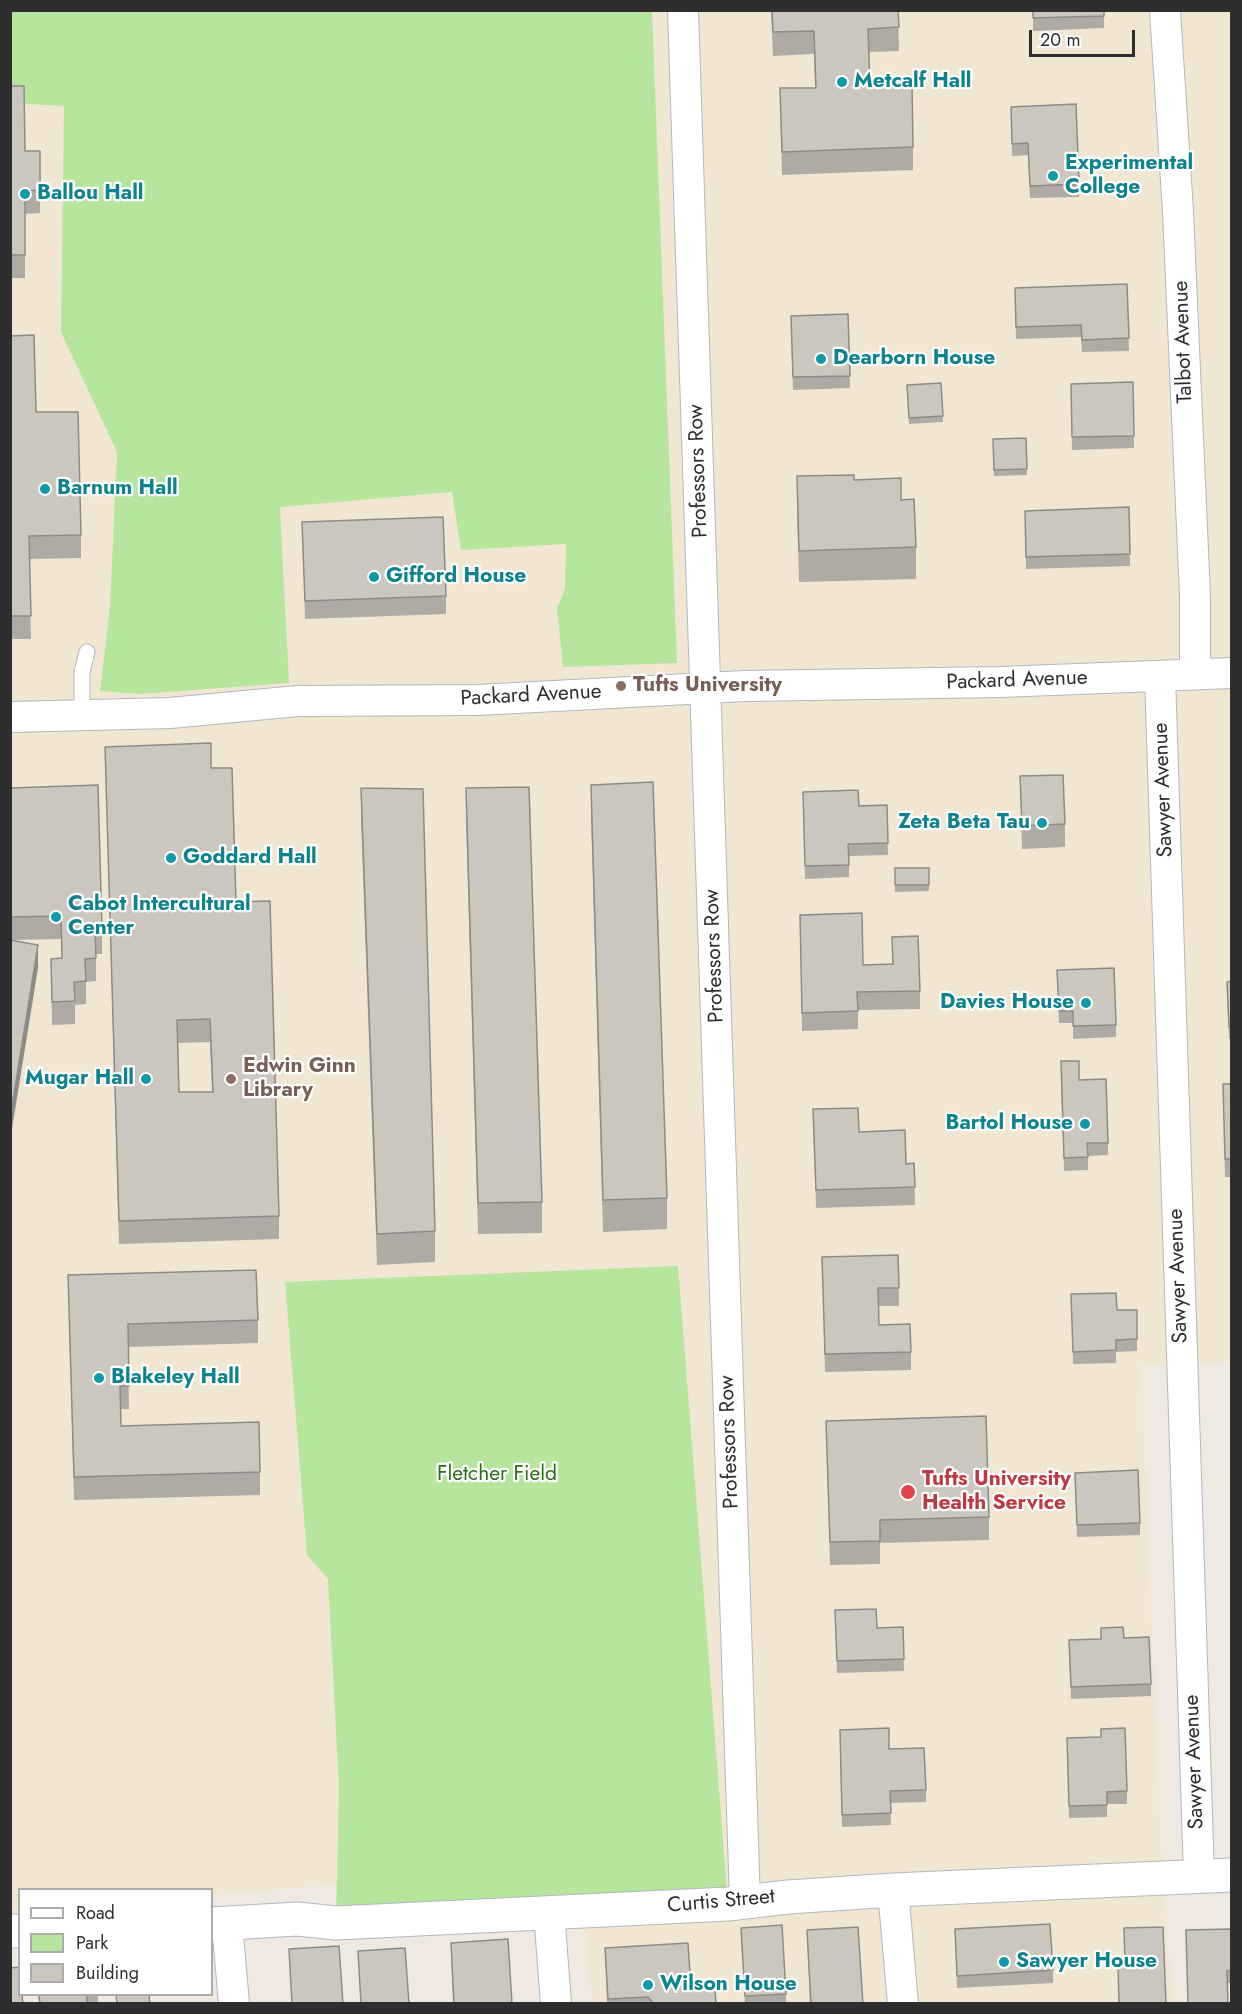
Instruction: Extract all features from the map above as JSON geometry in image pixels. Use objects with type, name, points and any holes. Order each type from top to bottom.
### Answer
[{"type":"street","name":"Professors Row","points":[[683,10],[745,1902]]},
{"type":"street","name":"Talbot Avenue","points":[[1165,10],[1179,224],[1195,596],[1195,674]]},
{"type":"street","name":"Packard Avenue","points":[[10,717],[170,713],[298,701],[478,700],[706,687],[1000,682],[1232,673]]},
{"type":"street","name":"Sawyer Avenue","points":[[1160,676],[1198,1876]]},
{"type":"street","name":"Curtis Street","points":[[219,1924],[297,1919],[336,1923],[745,1902],[893,1890],[1232,1875]]},
{"type":"street","points":[[893,1890],[903,2004]]},
{"type":"street","points":[[549,1912],[556,2004]]},
{"type":"street","points":[[219,1924],[234,2004]]},
{"type":"lane","points":[[82,714],[82,672],[87,652]]},
{"type":"shaded area","name":"Tufts University","points":[[11,11],[1231,11],[1231,1362],[1141,1364],[1161,1847],[1173,2003],[592,2003],[579,1872],[358,1883],[213,1895],[213,1888],[18,1888],[18,1910],[11,1911]]},
{"type":"green space","points":[[10,11],[652,11],[677,663],[563,667],[557,608],[565,589],[566,544],[461,550],[452,492],[280,507],[289,683],[140,694],[100,691],[110,607],[117,452],[61,332],[64,106],[11,103]]},
{"type":"green space","name":"Fletcher Field","points":[[678,1266],[728,1904],[336,1923],[339,1787],[328,1579],[307,1555],[285,1282]]},
{"type":"building","name":"Metcalf Hall","points":[[772,10],[898,10],[899,27],[868,29],[870,86],[912,85],[913,147],[782,152],[780,88],[816,88],[814,31],[773,32]]},
{"type":"building","points":[[1033,10],[1104,10],[1104,16],[1033,18]]},
{"type":"building","name":"Ballou Hall","points":[[10,86],[24,86],[25,151],[40,151],[40,190],[25,191],[25,255],[10,255]]},
{"type":"building","name":"Experimental College","points":[[1076,104],[1079,184],[1030,186],[1028,143],[1012,144],[1011,107]]},
{"type":"building","points":[[1127,284],[1129,338],[1082,340],[1081,325],[1016,327],[1015,288]]},
{"type":"building","name":"Dearborn House","points":[[848,314],[850,376],[793,377],[791,316]]},
{"type":"building","name":"Barnum Hall","points":[[34,335],[36,412],[78,412],[81,535],[29,536],[31,616],[10,616],[10,336]]},
{"type":"building","points":[[1133,382],[1134,436],[1072,437],[1071,384]]},
{"type":"building","points":[[941,383],[943,416],[909,418],[907,385]]},
{"type":"building","points":[[1026,438],[1027,469],[994,470],[993,439]]},
{"type":"building","points":[[854,475],[854,480],[901,478],[901,500],[914,499],[916,547],[799,551],[797,476]]},
{"type":"building","points":[[1129,507],[1130,554],[1026,557],[1025,511]]},
{"type":"building","name":"Gifford House","points":[[443,517],[446,596],[305,601],[302,522]]},
{"type":"building","name":"Mugar Hall","points":[[211,743],[211,768],[232,768],[236,902],[270,901],[279,1216],[119,1221],[105,747]],"holes":[[[210,1019],[213,1092],[179,1092],[177,1020]]]},
{"type":"building","points":[[1063,775],[1065,824],[1022,826],[1020,776]]},
{"type":"building","points":[[653,782],[667,1198],[603,1200],[591,785]]},
{"type":"building","name":"Cabot Intercultural Center","points":[[98,785],[102,931],[95,931],[96,958],[85,959],[86,981],[74,982],[75,1001],[52,1002],[51,959],[62,958],[61,916],[10,917],[10,788]]},
{"type":"building","points":[[529,787],[542,1202],[478,1203],[466,788]]},
{"type":"building","points":[[361,788],[423,789],[435,1231],[377,1234]]},
{"type":"building","points":[[858,790],[859,806],[887,805],[888,843],[848,844],[849,865],[805,866],[803,792]]},
{"type":"building","points":[[895,868],[929,868],[929,885],[895,885]]},
{"type":"building","points":[[862,913],[863,965],[893,964],[892,937],[918,936],[920,991],[857,992],[858,1011],[802,1013],[800,915]]},
{"type":"building","points":[[10,940],[38,945],[10,1118]]},
{"type":"building","name":"Davies House","points":[[1114,968],[1116,1025],[1073,1026],[1073,1011],[1059,1011],[1057,970]]},
{"type":"building","points":[[1232,981],[1232,1027],[1229,1027],[1227,982]]},
{"type":"building","name":"Bartol House","points":[[1061,1061],[1079,1061],[1079,1080],[1106,1079],[1108,1143],[1087,1143],[1088,1157],[1064,1158]]},
{"type":"building","points":[[1223,1084],[1232,1084],[1232,1159],[1225,1159]]},
{"type":"building","points":[[858,1108],[859,1132],[905,1130],[906,1164],[914,1163],[915,1187],[816,1190],[813,1109]]},
{"type":"building","points":[[898,1255],[899,1288],[878,1288],[879,1325],[910,1324],[911,1352],[825,1354],[822,1257]]},
{"type":"building","name":"Blakeley Hall","points":[[256,1270],[258,1320],[128,1324],[129,1386],[120,1386],[121,1426],[259,1422],[260,1472],[74,1477],[68,1275]]},
{"type":"building","points":[[1116,1293],[1117,1310],[1137,1310],[1137,1339],[1116,1340],[1116,1350],[1073,1352],[1071,1294]]},
{"type":"building","name":"Tufts University Health Service","points":[[986,1416],[989,1517],[880,1520],[880,1541],[830,1542],[826,1421]]},
{"type":"building","points":[[1138,1470],[1140,1523],[1077,1525],[1075,1473]]},
{"type":"building","points":[[876,1609],[877,1628],[903,1627],[904,1659],[837,1661],[835,1610]]},
{"type":"building","points":[[1123,1627],[1124,1638],[1149,1637],[1151,1684],[1071,1687],[1069,1640],[1101,1639],[1101,1628]]},
{"type":"building","points":[[889,1728],[889,1749],[924,1748],[926,1790],[890,1791],[891,1813],[842,1815],[840,1730]]},
{"type":"building","points":[[1125,1728],[1127,1791],[1107,1792],[1107,1805],[1069,1806],[1067,1738],[1101,1737],[1101,1729]]},
{"type":"building","name":"Sawyer House","points":[[1050,1924],[1053,1970],[957,1976],[955,1929]]},
{"type":"building","points":[[782,1925],[786,1994],[745,1996],[741,1928]]},
{"type":"building","points":[[858,1927],[863,2004],[811,2004],[807,1930]]},
{"type":"building","points":[[1163,1927],[1166,2004],[1119,2004],[1118,1963],[1125,1963],[1124,1928]]},
{"type":"building","points":[[1232,1929],[1232,1970],[1227,1971],[1228,2004],[1188,2004],[1186,1930]]},
{"type":"building","points":[[508,1939],[512,2004],[454,2004],[451,1943]]},
{"type":"building","name":"Wilson House","points":[[688,1943],[691,1990],[715,1988],[716,2004],[654,2004],[648,1997],[608,1999],[605,1948]]},
{"type":"building","points":[[339,1946],[343,2004],[292,2004],[289,1949]]},
{"type":"building","points":[[405,1948],[409,2004],[361,2004],[358,1951]]},
{"type":"building","points":[[18,1967],[18,1996],[22,1996],[23,2004],[10,2004],[10,1968]]},
{"type":"building","points":[[39,1996],[87,1996],[87,2004],[40,2004]]},
{"type":"building","points":[[116,1996],[149,1996],[150,2004],[117,2004]]},
{"type":"place","name":"Metcalf Hall","points":[[842,82]]},
{"type":"place","name":"Experimental College","points":[[1053,176]]},
{"type":"place","name":"Ballou Hall","points":[[25,194]]},
{"type":"place","name":"Dearborn House","points":[[821,359]]},
{"type":"place","name":"Barnum Hall","points":[[45,489]]},
{"type":"place","name":"Gifford House","points":[[374,577]]},
{"type":"place","name":"Tufts University","points":[[621,686]]},
{"type":"place","name":"Zeta Beta Tau","points":[[1042,823]]},
{"type":"place","name":"Goddard Hall","points":[[171,858]]},
{"type":"place","name":"Cabot Intercultural Center","points":[[56,917]]},
{"type":"place","name":"Davies House","points":[[1086,1003]]},
{"type":"place","name":"Mugar Hall","points":[[146,1079]]},
{"type":"place","name":"Edwin Ginn Library","points":[[231,1079]]},
{"type":"place","name":"Bartol House","points":[[1085,1124]]},
{"type":"place","name":"Blakeley Hall","points":[[99,1378]]},
{"type":"place","name":"Tufts University Health Service","points":[[908,1492]]},
{"type":"place","name":"Sawyer House","points":[[1004,1962]]},
{"type":"place","name":"Wilson House","points":[[648,1985]]}]
